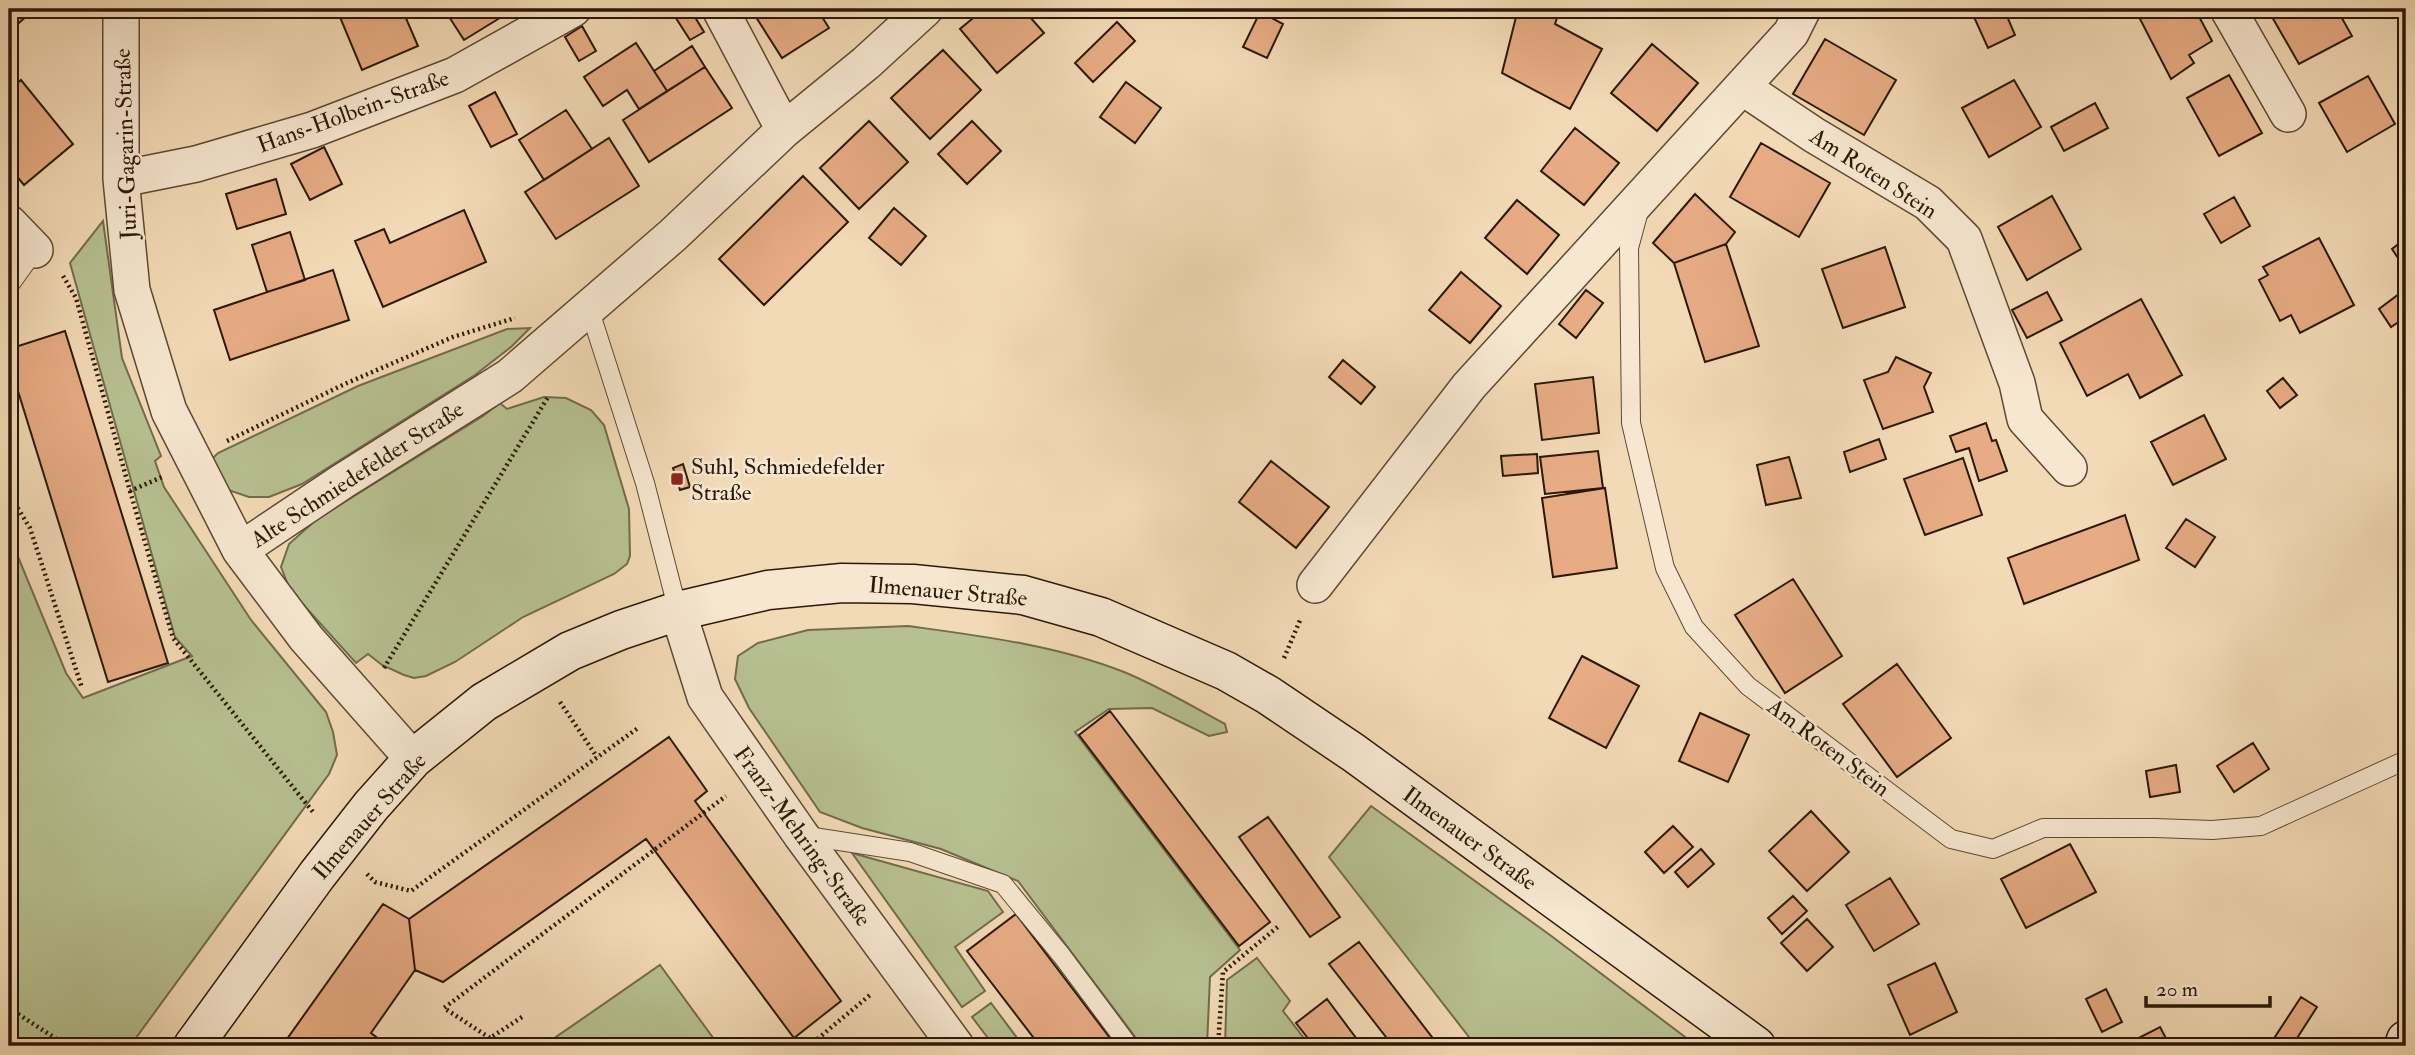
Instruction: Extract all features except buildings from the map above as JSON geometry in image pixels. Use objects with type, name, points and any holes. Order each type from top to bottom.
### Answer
[{"type":"main road","name":"Ilmenauer Straße","points":[[193,1046],[371,806],[413,760],[484,702],[550,663],[621,629],[678,611],[768,590],[842,583],[913,584],[1023,595],[1101,617],[1226,671],[1268,695],[1354,753],[1756,1046]]},
{"type":"main road","points":[[2404,1046],[2406,1040]]},
{"type":"street","name":"Juri-Gagarin-Straße","points":[[121,9],[121,179],[132,290],[169,411],[240,550]]},
{"type":"street","name":"Hans-Holbein-Straße","points":[[121,179],[196,164],[312,130],[455,75],[573,9]]},
{"type":"street","points":[[720,9],[784,130]]},
{"type":"street","name":"Alte Schmiedefelder Straße","points":[[413,760],[306,638],[240,550],[343,481],[510,376],[673,235],[784,130],[866,63],[925,9]]},
{"type":"street","name":"Am Roten Stein","points":[[1315,585],[1469,386],[1791,33],[1803,9]]},
{"type":"street","points":[[2228,9],[2288,114]]},
{"type":"street","name":"Am Roten Stein","points":[[1742,87],[1814,135],[1928,203],[1964,239],[2017,383],[2025,419],[2069,468]]},
{"type":"street","points":[[9,223],[35,250]]},
{"type":"street","name":"Franz-Mehring-Straße","points":[[678,611],[705,697],[801,835],[956,1046]]},
{"type":"lane","name":"Am Roten Stein","points":[[1643,194],[1629,248],[1631,423],[1664,568],[1694,627],[1748,686],[1951,839],[1993,849],[2043,828],[2211,830],[2261,826],[2400,763]]},
{"type":"lane","points":[[9,286],[35,250]]},
{"type":"lane","points":[[589,308],[645,483],[678,611]]},
{"type":"lane","points":[[801,835],[910,852],[1003,884],[1062,956],[1129,1046]]},
{"type":"path","points":[[35,250],[58,268],[76,298],[173,638],[340,845],[375,883],[411,891],[638,728]]},
{"type":"path","points":[[192,458],[347,383],[453,337],[520,317]]},
{"type":"path","points":[[363,702],[542,410],[552,388]]},
{"type":"path","points":[[130,491],[142,486]]},
{"type":"path","points":[[9,494],[30,528],[82,688]]},
{"type":"path","points":[[1268,695],[1315,585]]},
{"type":"path","points":[[576,727],[597,757]]},
{"type":"path","points":[[522,1017],[490,1038],[443,1008],[758,773]]},
{"type":"path","points":[[1218,1046],[1223,972],[1280,925]]},
{"type":"path","points":[[809,1046],[900,971]]},
{"type":"path","points":[[9,1008],[67,1046]]},
{"type":"green space","points":[[103,221],[122,358],[161,456],[155,461],[164,487],[251,620],[326,712],[337,755],[329,774],[130,1046],[9,1046],[9,881],[18,876],[9,846],[9,535],[66,673],[83,698],[192,656],[175,637],[70,263]]},
{"type":"green space","points":[[530,328],[511,347],[475,375],[302,484],[269,497],[249,497],[228,490],[207,464],[218,453],[358,386],[507,329]]},
{"type":"green space","points":[[544,397],[566,398],[591,410],[604,425],[629,509],[630,556],[627,564],[614,574],[523,617],[455,662],[426,676],[414,678],[404,675],[382,665],[368,654],[356,663],[290,590],[281,567],[289,544],[317,519],[500,403],[507,409]]},
{"type":"green space","points":[[908,626],[1045,648],[1098,663],[1175,696],[1225,724],[1227,732],[1209,736],[1152,708],[1109,709],[1075,732],[1240,950],[1210,977],[1207,1046],[1142,1046],[1018,881],[941,849],[862,828],[820,812],[749,708],[735,679],[738,656],[758,643],[808,630]]},
{"type":"green space","points":[[1371,806],[1550,935],[1697,1046],[1476,1046],[1329,857]]},
{"type":"green space","points":[[852,853],[988,891],[1003,912],[955,947],[985,991],[962,1007]]},
{"type":"green space","points":[[1257,958],[1290,1001],[1283,1011],[1310,1046],[1225,1046],[1227,980]]},
{"type":"green space","points":[[660,965],[719,1046],[565,1046],[556,1037]]},
{"type":"green space","points":[[991,1003],[1023,1046],[994,1046],[972,1017]]},
{"type":"place","name":"Suhl, Schmiedefelder Straße","points":[[677,479]]}]
